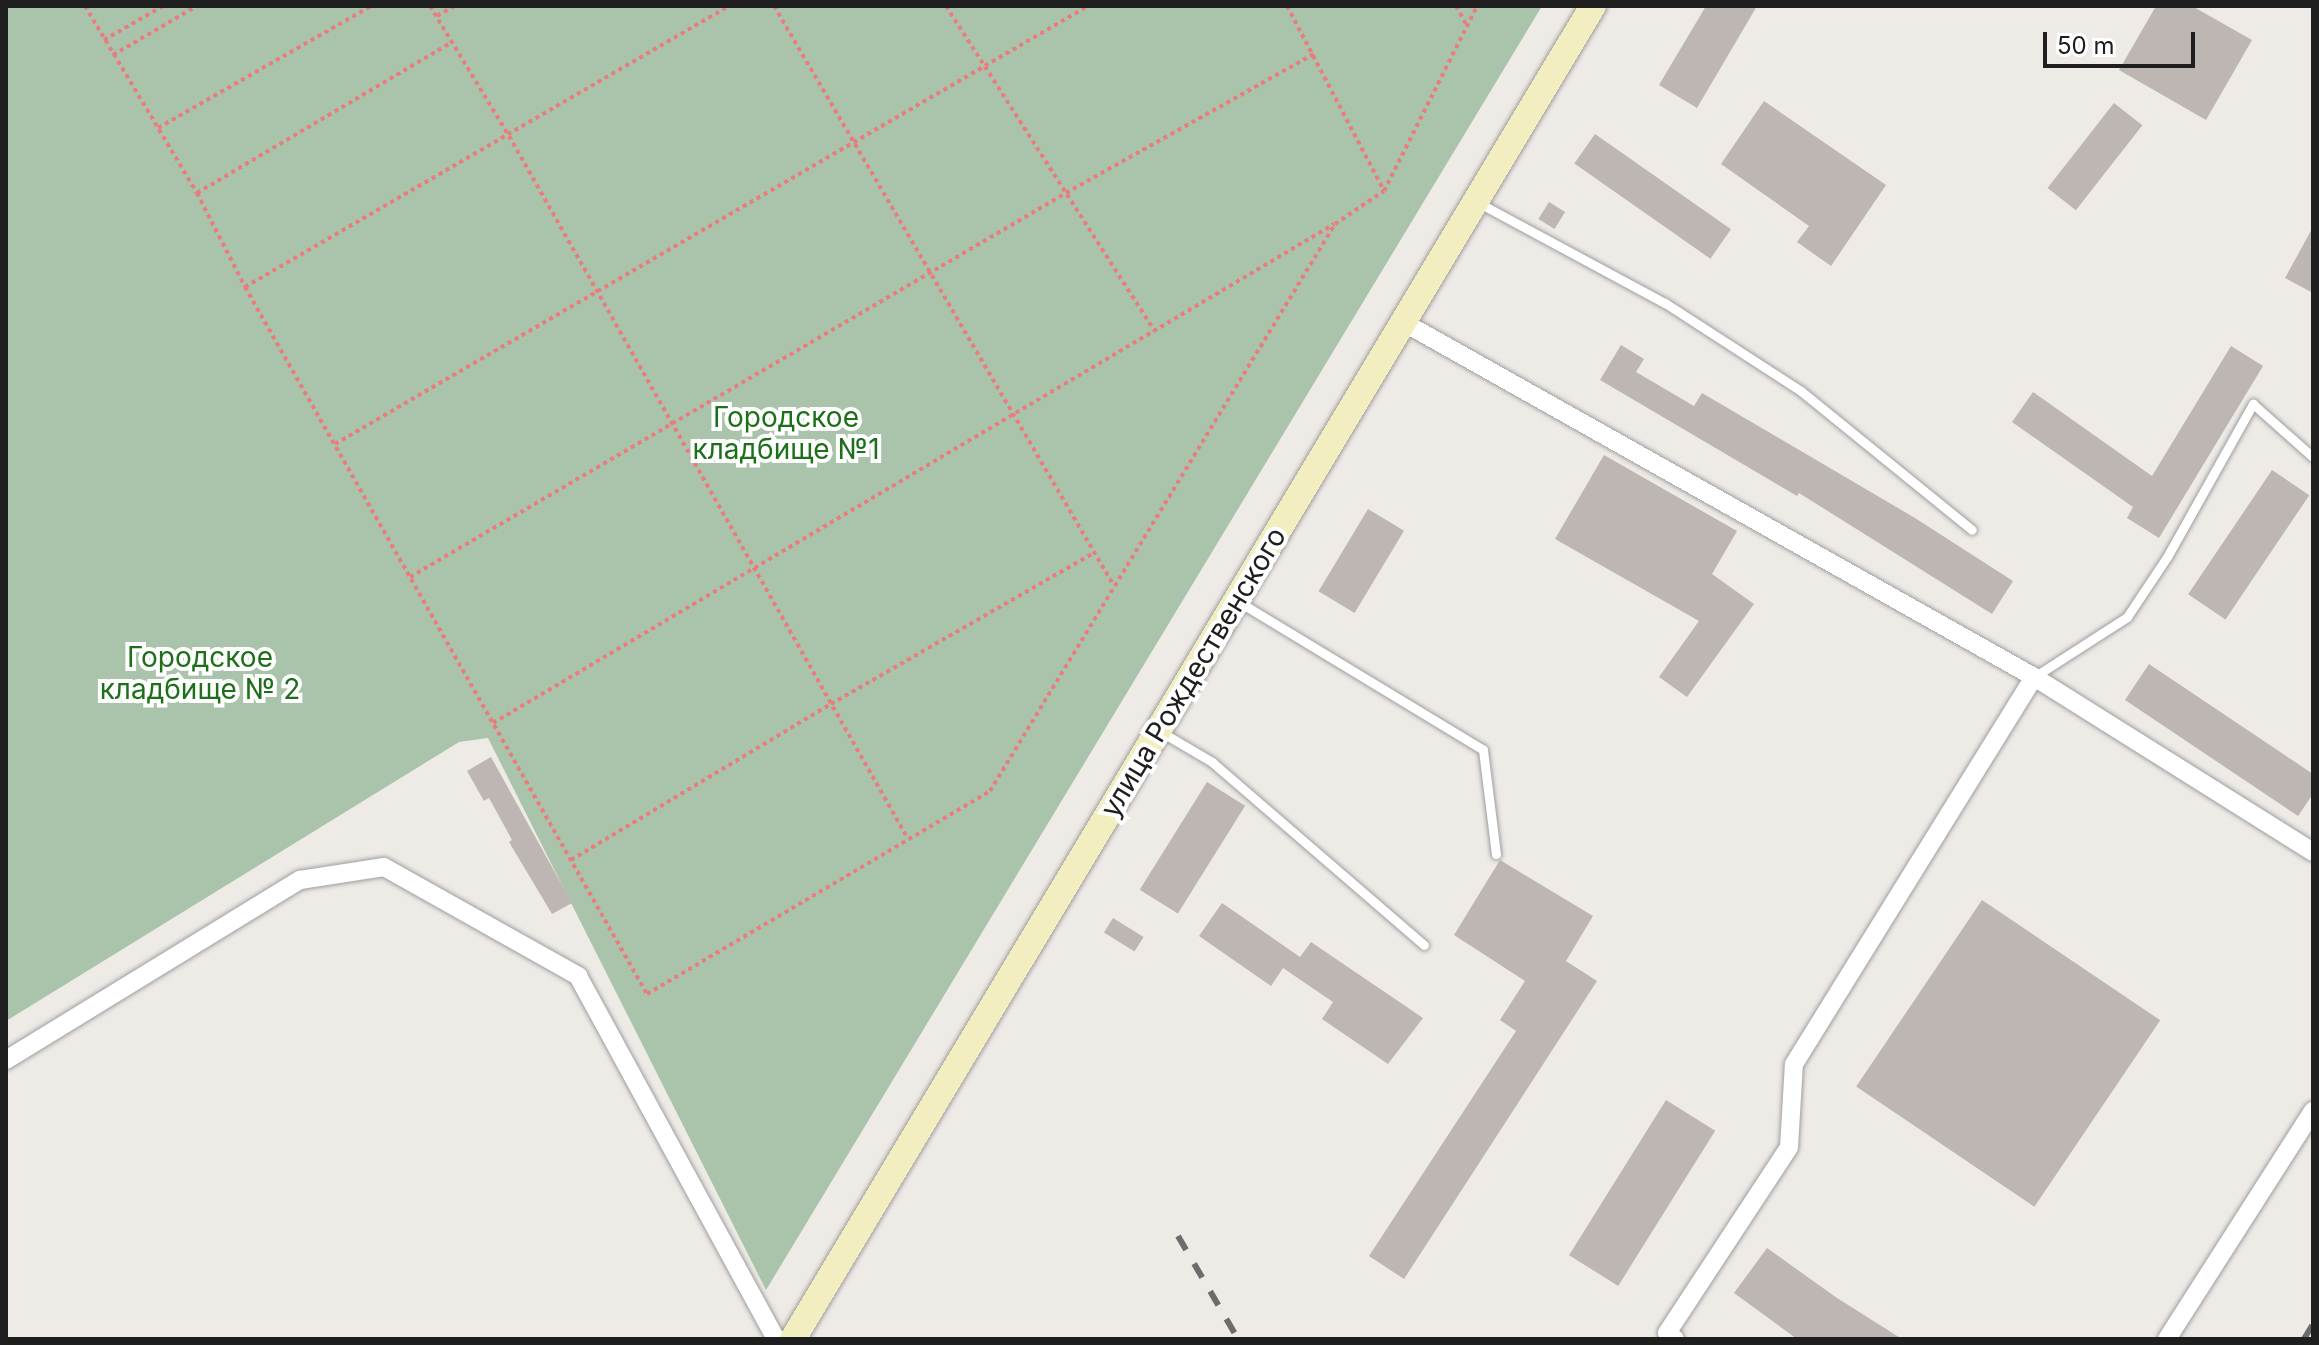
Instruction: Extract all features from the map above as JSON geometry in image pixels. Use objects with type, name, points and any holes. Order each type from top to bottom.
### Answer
[{"type":"main road","name":"улица Рождественского","points":[[793,1339],[1593,6]]},
{"type":"street","points":[[1403,322],[2034,677],[2313,852]]},
{"type":"street","points":[[1675,1339],[1667,1333],[1789,1147],[1794,1064],[2034,677]]},
{"type":"street","points":[[6,1060],[300,880],[384,867],[578,976],[776,1339]]},
{"type":"street","points":[[2167,1339],[2313,1111]]},
{"type":"lane","points":[[1476,201],[1665,303],[1801,391],[1972,530]]},
{"type":"lane","points":[[2034,677],[2127,617],[2167,557],[2253,404],[2313,457]]},
{"type":"lane","points":[[1236,600],[1483,750],[1496,854]]},
{"type":"lane","points":[[1158,730],[1212,762],[1424,945]]},
{"type":"path","points":[[85,6],[197,193],[245,287],[647,994],[990,791],[1335,224]]},
{"type":"path","points":[[104,40],[163,6]]},
{"type":"path","points":[[113,55],[197,6]]},
{"type":"path","points":[[158,128],[371,6]]},
{"type":"path","points":[[430,6],[509,136],[908,839]]},
{"type":"path","points":[[437,16],[454,6]]},
{"type":"path","points":[[245,287],[729,6]]},
{"type":"path","points":[[774,6],[1114,586]]},
{"type":"path","points":[[946,6],[1155,331]]},
{"type":"path","points":[[335,444],[1088,6]]},
{"type":"path","points":[[1287,6],[1315,53],[1384,191]]},
{"type":"path","points":[[1456,6],[1467,26]]},
{"type":"path","points":[[493,723],[1335,224],[1384,191],[1477,6]]},
{"type":"path","points":[[197,193],[452,42]]},
{"type":"path","points":[[410,577],[1066,193],[1315,53]]},
{"type":"path","points":[[571,860],[831,704],[1094,553]]},
{"type":"green space","name":"Городское кладбище №1","points":[[6,6],[1542,6],[766,1290],[488,738],[459,742],[6,1021]]},
{"type":"building","points":[[1706,6],[1757,6],[1697,108],[1659,85]]},
{"type":"building","points":[[2156,6],[2192,6],[2252,40],[2206,120],[2119,70]]},
{"type":"building","points":[[1764,101],[1886,185],[1831,266],[1797,242],[1809,226],[1721,164]]},
{"type":"building","points":[[2114,103],[2142,125],[2076,210],[2048,188]]},
{"type":"building","points":[[1595,134],[1731,229],[1710,259],[1574,163]]},
{"type":"building","points":[[1549,202],[1565,212],[1555,229],[1538,219]]},
{"type":"building","points":[[2313,227],[2313,293],[2285,278]]},
{"type":"building","points":[[1621,345],[1644,359],[1636,372],[1694,406],[1702,393],[1915,518],[2013,581],[1992,614],[1799,493],[1797,496],[1600,380]]},
{"type":"building","points":[[2231,346],[2263,366],[2159,538],[2127,518],[2133,507],[2012,422],[2033,392],[2152,476]]},
{"type":"building","points":[[1604,455],[1737,531],[1712,574],[1754,604],[1687,697],[1659,677],[1699,621],[1555,539]]},
{"type":"building","points":[[2272,470],[2309,495],[2225,620],[2188,594]]},
{"type":"building","points":[[1368,509],[1404,531],[1355,613],[1319,591]]},
{"type":"building","points":[[2149,664],[2313,774],[2313,794],[2298,816],[2125,700]]},
{"type":"building","points":[[491,757],[572,903],[552,914],[509,842],[512,840],[489,798],[484,801],[467,771]]},
{"type":"building","points":[[1207,782],[1245,806],[1178,914],[1140,890]]},
{"type":"building","points":[[1500,860],[1593,916],[1566,961],[1597,981],[1404,1279],[1369,1256],[1516,1031],[1500,1020],[1525,981],[1454,935]]},
{"type":"building","points":[[1982,900],[2160,1020],[2034,1207],[1856,1087]]},
{"type":"building","points":[[1222,903],[1300,957],[1311,942],[1423,1018],[1388,1064],[1322,1019],[1333,1002],[1283,968],[1271,986],[1199,936]]},
{"type":"building","points":[[1113,918],[1144,937],[1135,951],[1104,932]]},
{"type":"building","points":[[1666,1100],[1715,1131],[1618,1286],[1569,1255]]},
{"type":"building","points":[[1767,1248],[1902,1339],[1797,1339],[1734,1293]]},
{"type":"railway","points":[[1178,1236],[1238,1339]]},
{"type":"railway","points":[[2304,1339],[2313,1324]]},
{"type":"park label","name":"Городское кладбище № 2","points":[[200,673]]}]
